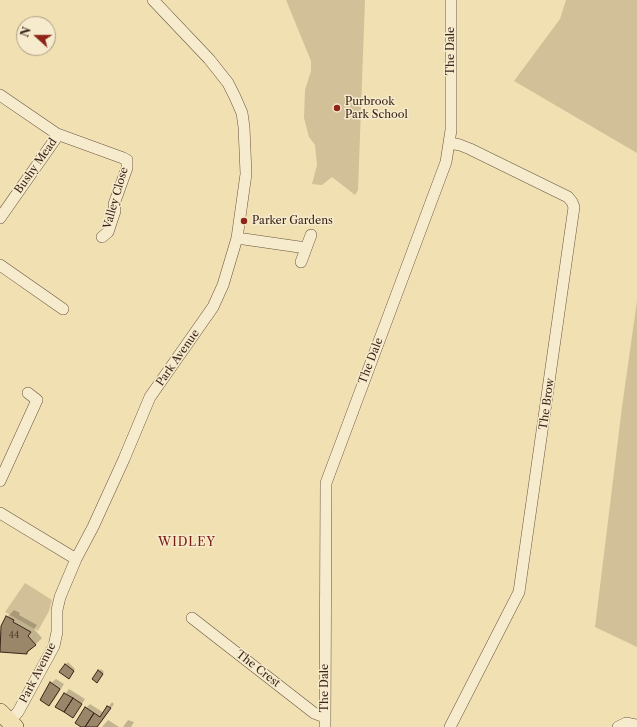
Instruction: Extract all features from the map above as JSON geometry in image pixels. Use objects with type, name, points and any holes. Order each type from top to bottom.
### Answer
[{"type":"street","name":"Park Avenue","points":[[8,720],[18,712],[54,646],[57,632],[57,610],[60,597],[76,559],[93,527],[124,459],[150,396],[213,307],[223,285],[237,238],[246,174],[242,113],[228,83],[209,59],[153,0]]},
{"type":"street","name":"The Dale","points":[[325,722],[326,482],[446,162],[451,130],[451,0]]},
{"type":"street","points":[[0,95],[58,134]]},
{"type":"street","name":"Bushy Mead","points":[[0,218],[58,134]]},
{"type":"street","name":"Valley Close","points":[[58,134],[127,160],[127,168],[114,204],[115,211],[108,232],[102,237]]},
{"type":"street","name":"The Brow","points":[[450,143],[470,149],[568,197],[574,207],[519,592],[450,727]]},
{"type":"street","points":[[301,262],[311,235]]},
{"type":"street","points":[[237,238],[306,248]]},
{"type":"street","points":[[0,265],[63,309]]},
{"type":"street","points":[[0,481],[41,396],[28,393]]},
{"type":"street","points":[[0,513],[76,559]]},
{"type":"street","name":"The Crest","points":[[192,618],[325,722]]},
{"type":"street","points":[[618,727],[626,723],[637,725]]},
{"type":"shaded area","name":"Purbrook Park School","points":[[286,0],[365,0],[358,190],[355,195],[332,177],[322,185],[312,184],[317,165],[315,145],[309,137],[304,118],[305,90],[311,71],[311,61]]},
{"type":"shaded area","points":[[566,0],[637,0],[637,153],[514,81],[560,19]]},
{"type":"shaded area","points":[[637,301],[637,647],[595,627],[622,407]]},
{"type":"shaded area","points":[[25,583],[52,600],[49,611],[38,631],[5,612]]},
{"type":"building","points":[[6,616],[14,620],[13,622],[31,632],[28,636],[36,645],[27,652],[27,654],[0,652],[1,626]]},
{"type":"building","points":[[65,664],[74,671],[69,679],[59,672]]},
{"type":"building","points":[[98,670],[103,674],[97,683],[92,679]]},
{"type":"building","points":[[50,682],[60,689],[49,706],[40,700]]},
{"type":"building","points":[[64,693],[73,698],[64,712],[55,707]]},
{"type":"building","points":[[73,698],[82,704],[73,718],[64,712]]},
{"type":"building","points":[[107,706],[111,708],[97,727],[85,727],[94,713],[100,717]]},
{"type":"building","points":[[85,707],[94,713],[85,727],[81,727],[75,723]]},
{"type":"place","name":"Purbrook Park School","points":[[337,108]]},
{"type":"place","name":"Parker Gardens","points":[[244,221]]},
{"type":"district","name":"WIDLEY","points":[[187,543]]}]
